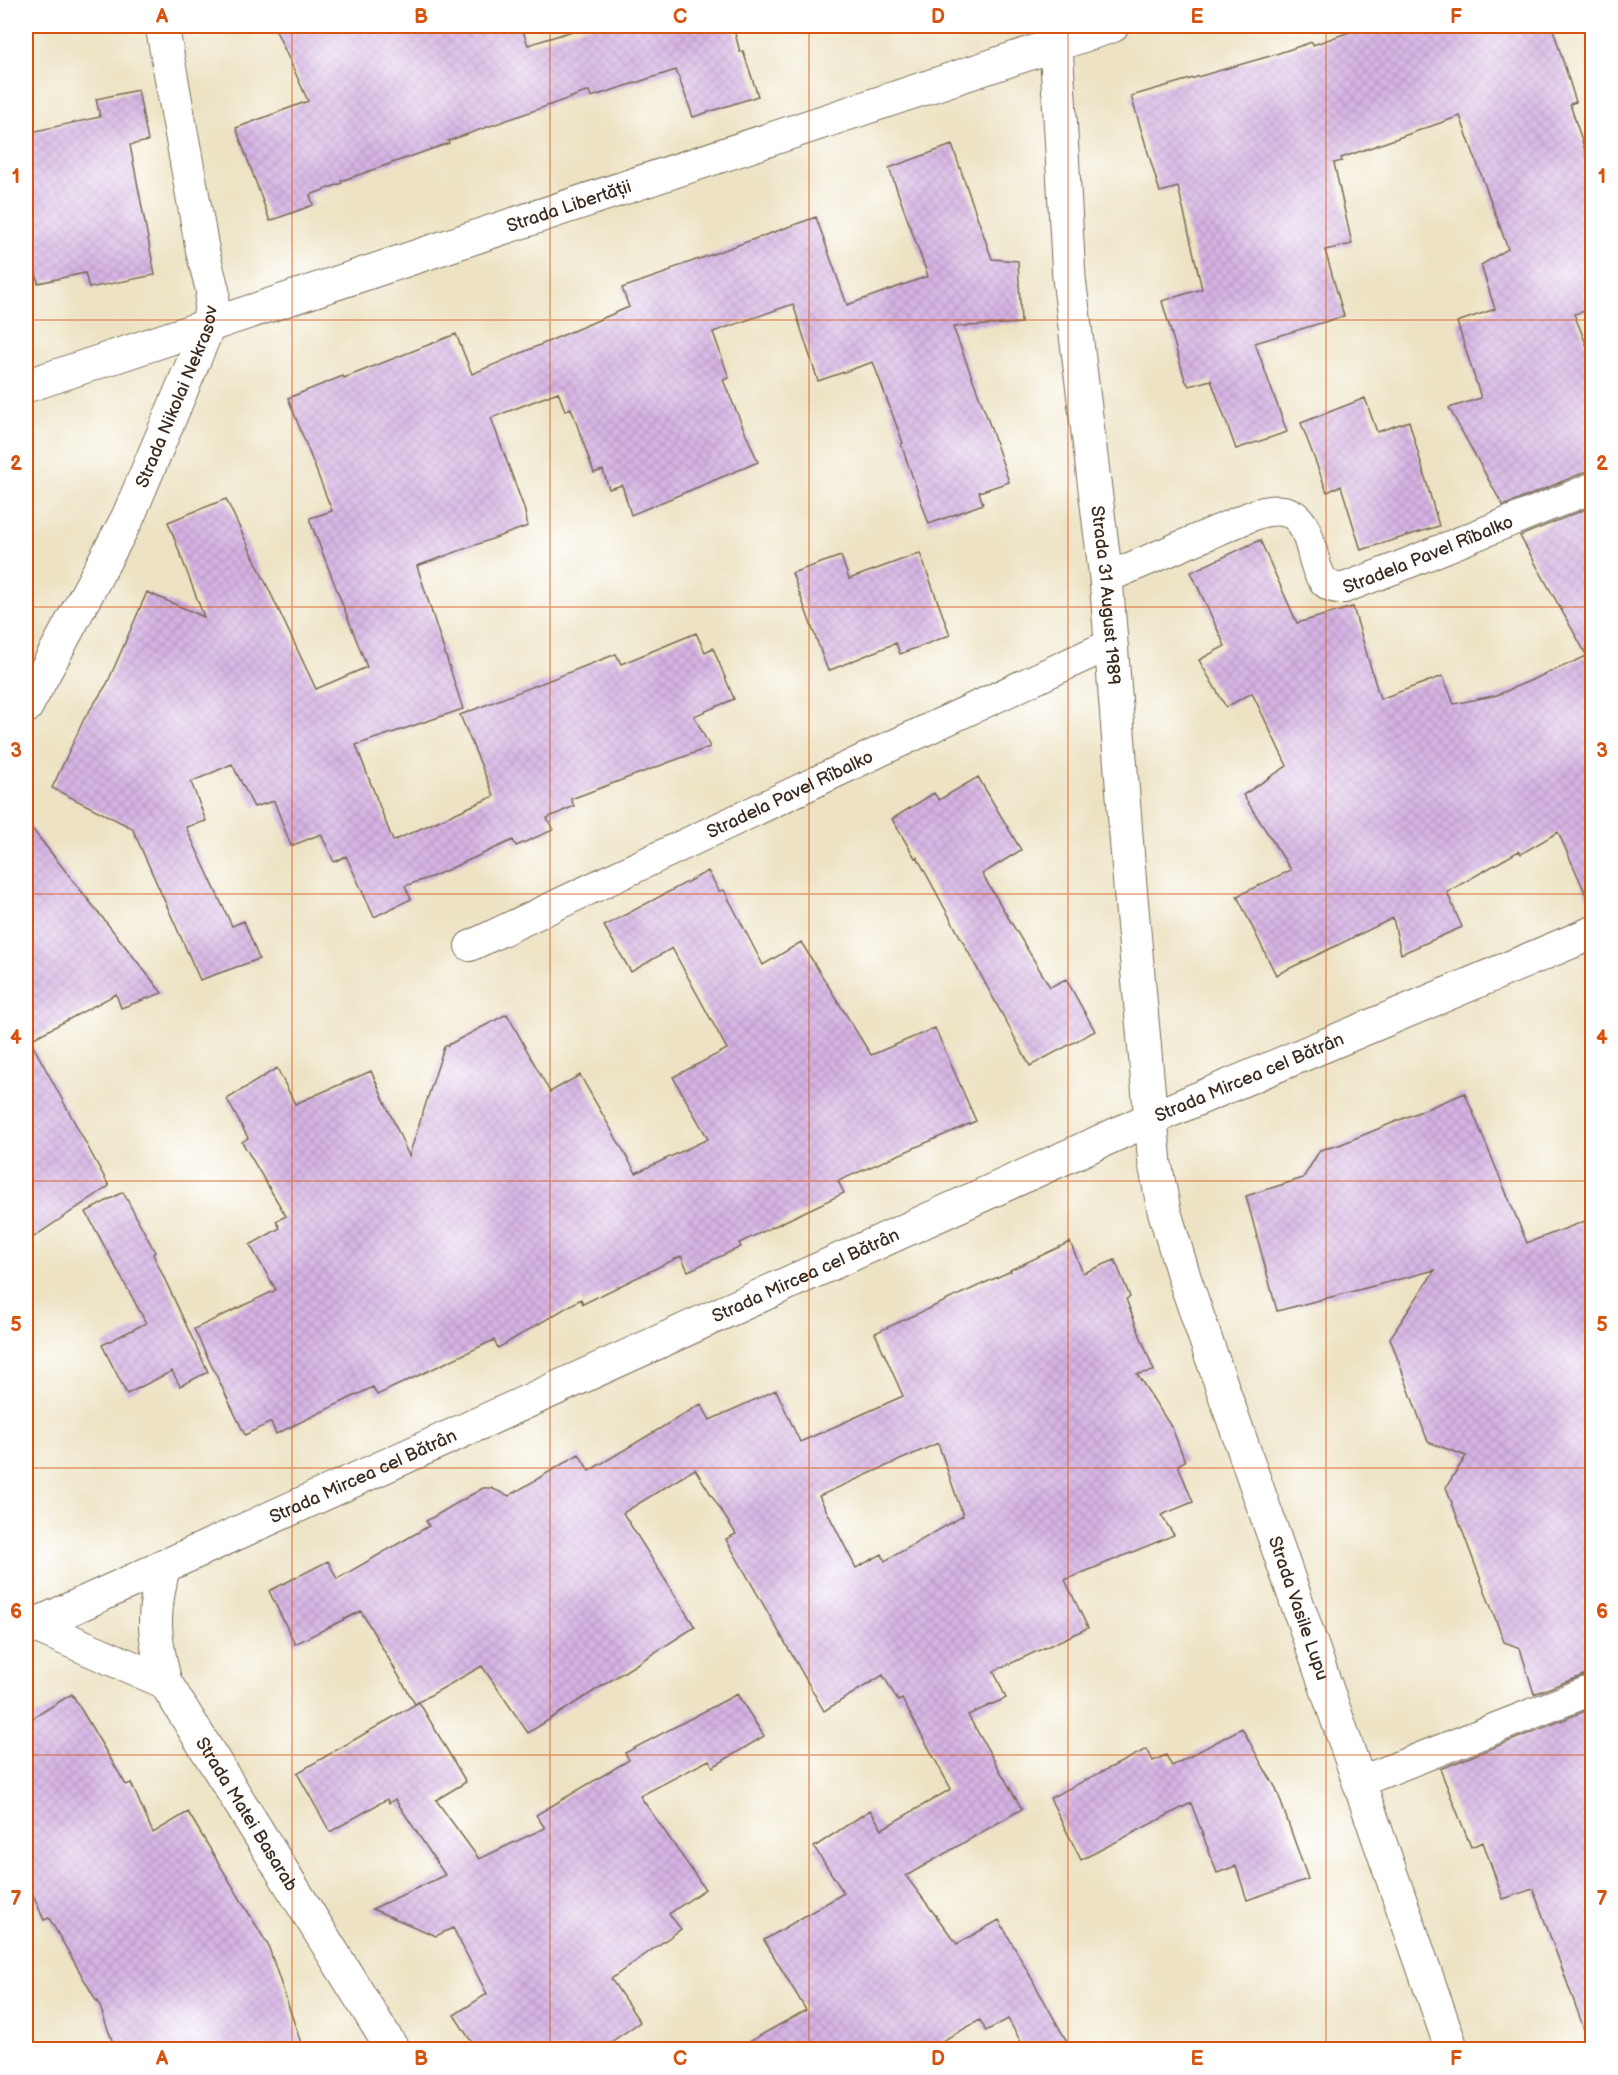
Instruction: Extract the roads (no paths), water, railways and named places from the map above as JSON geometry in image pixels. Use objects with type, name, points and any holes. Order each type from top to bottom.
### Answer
[{"type":"street","name":"Strada Nikolai Nekrasov","points":[[26,708],[128,518],[208,327],[213,292],[203,253],[162,26]]},
{"type":"street","name":"Strada Libertății","points":[[26,386],[208,327],[1057,35],[1112,26]]},
{"type":"street","name":"Strada 31 August 1989","points":[[1057,35],[1069,278],[1106,578],[1155,1164]]},
{"type":"street","name":"Strada Mircea cel Bătrân","points":[[30,1627],[1150,1119],[1593,933]]},
{"type":"street","name":"Strada Vasile Lupu","points":[[1155,1164],[1164,1210],[1185,1280],[1452,2049]]},
{"type":"street","name":"Strada Matei Basarab","points":[[164,1565],[154,1618],[156,1647],[165,1682],[393,2049]]},
{"type":"street","points":[[30,1627],[165,1682]]},
{"type":"lane","name":"Stradela Pavel Rîbalko","points":[[1106,578],[1271,509],[1285,511],[1298,519],[1308,534],[1320,578],[1326,584],[1344,588],[1593,488]]},
{"type":"lane","name":"Stradela Pavel Rîbalko","points":[[470,946],[1111,644]]},
{"type":"lane","points":[[1359,1782],[1593,1690]]}]
